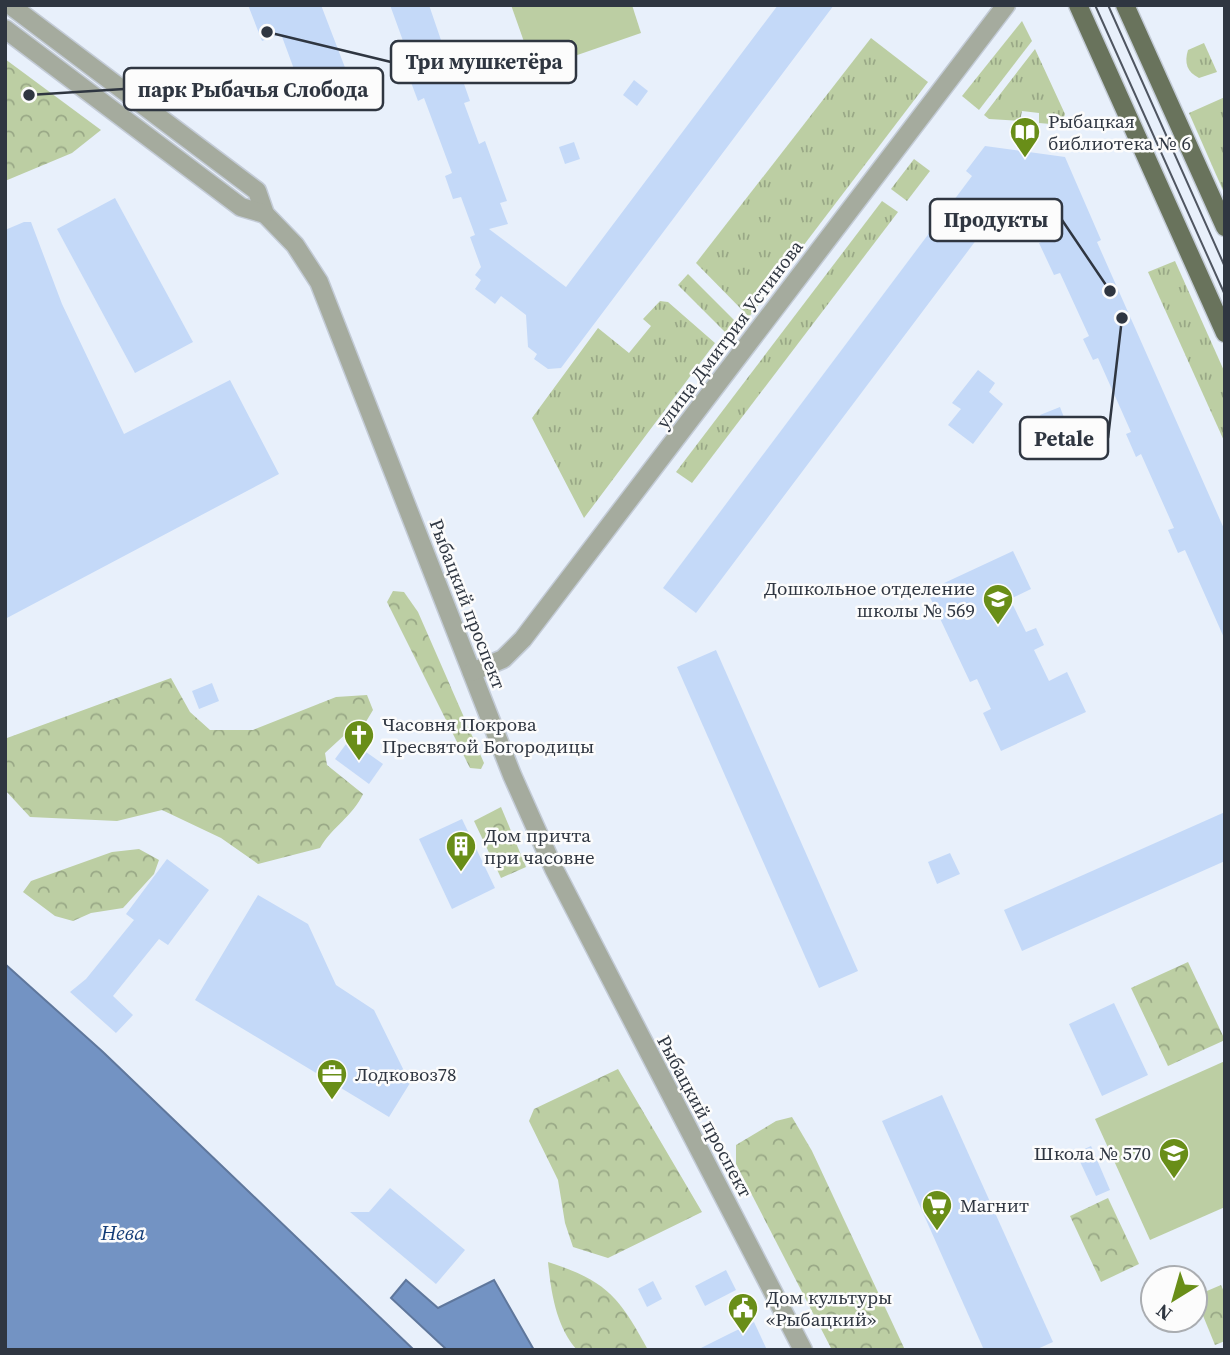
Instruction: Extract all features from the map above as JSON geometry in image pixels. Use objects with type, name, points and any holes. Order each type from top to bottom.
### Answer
[{"type":"main road","points":[[1078,5],[1225,333]]},
{"type":"main road","points":[[1125,5],[1225,226]]},
{"type":"street","name":"Рыбацкий проспект","points":[[9,5],[257,191],[265,214],[295,245],[319,282],[472,671],[554,869],[803,1350]]},
{"type":"street","name":"улица Дмитрия Устинова","points":[[472,671],[503,659],[523,639],[1006,5]]},
{"type":"street","name":"Рыбацкий проспект","points":[[5,29],[241,207],[265,214]]},
{"type":"street","points":[[128,121],[140,103]]},
{"type":"green space","points":[[511,5],[632,5],[641,33],[534,70]]},
{"type":"green space","points":[[1022,21],[1032,41],[979,110],[962,96]]},
{"type":"green space","points":[[871,38],[928,82],[749,317],[696,263]]},
{"type":"green space","points":[[1204,43],[1217,72],[1199,78],[1189,70],[1187,55],[1188,50]]},
{"type":"green space","points":[[1035,49],[1065,114],[1062,125],[1039,123],[1039,113],[1022,111],[1020,121],[989,119],[984,115]]},
{"type":"green space","points":[[5,59],[101,130],[72,153],[5,181]]},
{"type":"green space","points":[[1225,97],[1225,195],[1189,113]]},
{"type":"green space","points":[[914,159],[930,171],[907,201],[891,189]]},
{"type":"green space","points":[[882,201],[898,212],[692,483],[676,472]]},
{"type":"green space","points":[[1175,261],[1225,373],[1225,443],[1148,272]]},
{"type":"green space","points":[[688,274],[735,321],[726,333],[678,285]]},
{"type":"green space","points":[[660,301],[668,302],[715,343],[584,518],[532,418],[598,328],[629,353],[651,326],[643,319]]},
{"type":"green space","points":[[393,591],[404,592],[418,612],[484,763],[481,769],[470,768],[387,602]]},
{"type":"green space","points":[[171,678],[190,712],[210,730],[253,730],[336,697],[367,695],[373,710],[361,730],[350,730],[325,753],[327,765],[363,794],[354,809],[320,848],[258,864],[221,838],[162,810],[117,821],[30,817],[5,790],[7,738]]},
{"type":"green space","points":[[501,807],[526,867],[501,878],[474,821]]},
{"type":"green space","points":[[139,849],[159,860],[154,874],[123,908],[91,913],[73,921],[55,916],[23,892],[31,881],[112,852]]},
{"type":"green space","points":[[1188,962],[1225,1040],[1168,1066],[1131,988]]},
{"type":"green space","name":"Школа № 570","points":[[1225,1061],[1225,1207],[1150,1240],[1095,1119]]},
{"type":"green space","points":[[618,1069],[702,1212],[608,1258],[573,1247],[565,1223],[558,1180],[529,1121],[534,1109]]},
{"type":"green space","points":[[792,1117],[812,1151],[905,1350],[832,1350],[736,1164],[736,1145],[776,1121]]},
{"type":"green space","points":[[1108,1198],[1139,1264],[1101,1282],[1070,1216]]},
{"type":"green space","points":[[548,1262],[584,1276],[609,1293],[628,1317],[648,1350],[577,1350],[559,1320]]},
{"type":"green space","points":[[1221,1285],[1225,1294],[1225,1341],[1215,1345],[1209,1330],[1209,1290]]},
{"type":"water","name":"Нева","points":[[5,964],[103,1052],[414,1350],[5,1350]]},
{"type":"water","points":[[406,1280],[438,1308],[494,1280],[534,1350],[447,1350],[391,1298]]},
{"type":"building","points":[[248,5],[321,5],[349,78],[328,86],[325,78],[301,88],[281,34],[262,41]]},
{"type":"building","points":[[390,5],[429,5],[443,46],[450,44],[470,101],[464,103],[479,144],[485,141],[507,201],[500,203],[508,224],[489,229],[566,287],[778,5],[834,5],[561,368],[548,369],[534,359],[537,354],[528,347],[526,315],[501,296],[495,304],[475,289],[481,280],[475,275],[481,267],[470,237],[475,235],[461,197],[453,199],[445,176],[452,173],[424,98],[418,101],[409,77],[415,74]]},
{"type":"building","points":[[634,80],[648,91],[637,106],[623,95]]},
{"type":"building","points":[[574,142],[580,159],[565,164],[559,147]]},
{"type":"building","points":[[985,146],[1065,157],[1101,240],[1097,242],[1225,531],[1225,640],[1185,550],[1178,553],[1168,530],[1174,528],[1141,454],[1136,457],[1126,434],[1131,432],[1098,358],[1093,360],[1083,339],[1089,336],[1060,273],[1054,275],[1039,243],[1046,240],[1035,215],[998,211],[696,613],[663,588],[972,176],[966,171]]},
{"type":"building","points":[[115,198],[193,342],[135,373],[57,229]]},
{"type":"building","points":[[31,222],[62,304],[124,434],[230,380],[279,474],[5,619],[5,230]]},
{"type":"building","points":[[978,370],[995,383],[989,392],[1003,404],[973,444],[948,425],[961,409],[952,403]]},
{"type":"building","points":[[1060,407],[1068,428],[1049,436],[1040,415]]},
{"type":"building","points":[[1013,551],[1031,589],[1010,599],[1026,632],[1036,628],[1044,645],[1034,650],[1049,681],[1067,672],[1086,712],[1001,751],[983,713],[991,709],[977,679],[970,682],[927,591]]},
{"type":"building","points":[[716,650],[858,971],[819,988],[677,667]]},
{"type":"building","points":[[212,683],[219,701],[199,709],[192,691]]},
{"type":"building","name":"Часовня Покрова Пресвятой Богородицы","points":[[349,740],[383,764],[369,784],[335,759]]},
{"type":"building","points":[[1225,812],[1225,861],[1022,951],[1004,910]]},
{"type":"building","name":"Дом причта при часовне","points":[[462,819],[495,888],[452,909],[419,839]]},
{"type":"building","points":[[950,853],[960,874],[937,884],[928,862]]},
{"type":"building","points":[[167,859],[209,890],[168,945],[159,939],[113,996],[133,1015],[116,1033],[70,992],[86,979],[134,920],[126,914]]},
{"type":"building","points":[[258,895],[308,924],[336,985],[374,1010],[410,1083],[389,1117],[195,1000]]},
{"type":"building","points":[[1114,1003],[1148,1075],[1102,1096],[1069,1024]]},
{"type":"building","points":[[942,1095],[1053,1342],[1035,1350],[984,1350],[882,1121]]},
{"type":"building","points":[[1091,1146],[1110,1190],[1096,1196],[1076,1153]]},
{"type":"building","points":[[390,1188],[465,1250],[436,1284],[350,1212],[369,1212]]},
{"type":"building","points":[[726,1270],[736,1290],[705,1306],[695,1286]]},
{"type":"building","points":[[653,1281],[662,1299],[647,1307],[638,1289]]},
{"type":"building","name":"Дом культуры «Рыбацкий»","points":[[754,1322],[767,1350],[697,1350],[731,1333]]},
{"type":"tram line","points":[[1095,5],[1225,295]]},
{"type":"tram line","points":[[1108,5],[1225,267]]},
{"type":"place","name":"Три мушкетёра","points":[[267,32]]},
{"type":"place","name":"парк Рыбачья Слобода","points":[[29,95]]},
{"type":"place","name":"Рыбацкая библиотека № 6","points":[[1025,159]]},
{"type":"place","name":"Продукты","points":[[1110,291]]},
{"type":"place","name":"Petale","points":[[1122,318]]},
{"type":"place","name":"Дошкольное отделение школы № 569","points":[[998,626]]},
{"type":"place","name":"Часовня Покрова Пресвятой Богородицы","points":[[359,762]]},
{"type":"place","name":"Дом причта при часовне","points":[[461,873]]},
{"type":"place","name":"Лодковоз78","points":[[332,1101]]},
{"type":"place","name":"Школа № 570","points":[[1174,1180]]},
{"type":"place","name":"Магнит","points":[[937,1232]]},
{"type":"place","name":"Дом культуры «Рыбацкий»","points":[[743,1335]]}]
